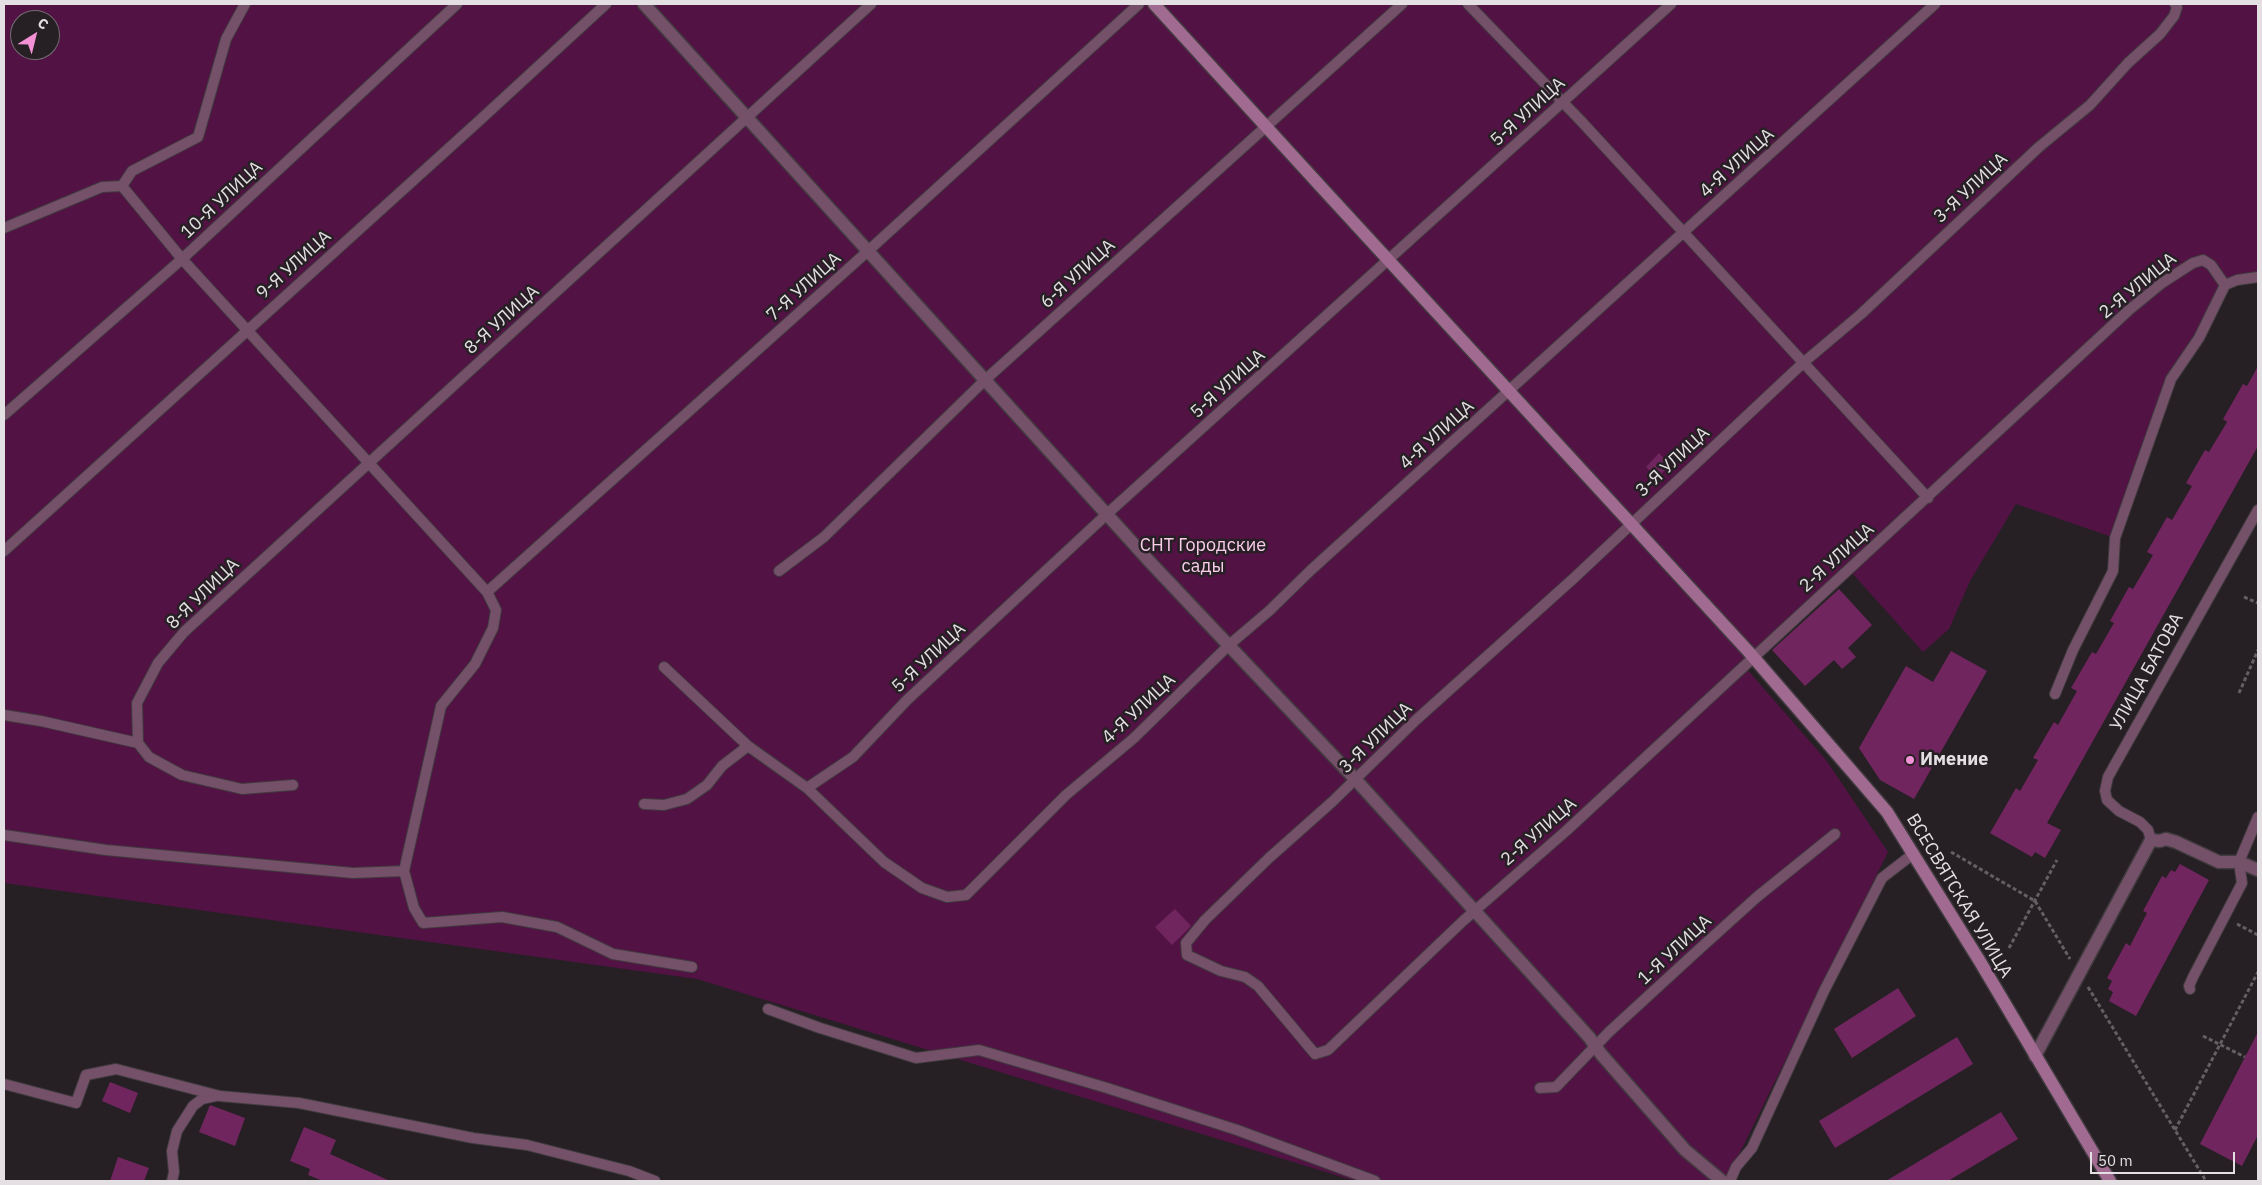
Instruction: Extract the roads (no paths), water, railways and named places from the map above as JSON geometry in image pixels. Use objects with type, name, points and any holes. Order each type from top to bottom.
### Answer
[{"type":"street","points":[[644,4],[1107,514],[1356,780],[1589,1037],[1685,1150],[1722,1181]]},
{"type":"street","name":"ВСЕСВЯТСКАЯ УЛИЦА","points":[[1154,4],[1751,654],[1887,812],[2110,1181]]},
{"type":"street","points":[[2035,1056],[2151,840],[2166,839],[2219,862],[2239,862],[2258,870]]},
{"type":"lane","points":[[122,186],[132,171],[198,137],[226,39],[245,4]]},
{"type":"lane","name":"10-Я УЛИЦА","points":[[4,415],[182,259],[457,4]]},
{"type":"lane","name":"9-Я УЛИЦА","points":[[4,551],[606,4]]},
{"type":"lane","name":"8-Я УЛИЦА","points":[[138,742],[137,703],[158,663],[184,632],[871,4]]},
{"type":"lane","name":"7-Я УЛИЦА","points":[[487,592],[868,251],[1139,4]]},
{"type":"lane","name":"6-Я УЛИЦА","points":[[778,571],[824,537],[985,380],[1402,4]]},
{"type":"lane","points":[[1468,4],[1563,102],[1928,498]]},
{"type":"lane","name":"5-Я УЛИЦА","points":[[807,788],[853,757],[906,700],[1107,514],[1671,4]]},
{"type":"lane","name":"4-Я УЛИЦА","points":[[807,788],[884,862],[922,888],[947,898],[966,895],[1066,795],[1134,738],[1229,645],[1935,4]]},
{"type":"lane","name":"3-Я УЛИЦА","points":[[1186,942],[1269,858],[1356,780],[1416,720],[1631,525],[1803,364],[1861,314],[2039,147],[2090,105],[2128,63],[2160,34],[2174,16],[2177,7],[2175,4]]},
{"type":"lane","points":[[4,228],[102,187],[122,186]]},
{"type":"lane","points":[[122,186],[182,259],[487,592],[496,610],[493,628],[475,664],[441,706],[404,871],[414,908],[423,923],[502,917],[557,926],[614,954],[692,967]]},
{"type":"lane","name":"2-Я УЛИЦА","points":[[1186,942],[1187,955],[1220,971],[1245,977],[1258,986],[1315,1054],[1328,1050],[1404,976],[1516,873],[1566,831],[1751,654],[1928,498],[2129,310],[2162,283],[2193,263],[2204,260],[2211,264],[2225,285]]},
{"type":"lane","points":[[2055,694],[2073,650],[2113,571],[2115,538],[2171,379],[2199,338],[2225,285],[2237,280],[2258,277]]},
{"type":"lane","name":"УЛИЦА БАТОВА","points":[[2151,840],[2148,830],[2140,822],[2119,810],[2107,800],[2104,791],[2108,777],[2258,510]]},
{"type":"lane","points":[[664,667],[748,746],[807,788]]},
{"type":"lane","points":[[4,715],[138,742],[149,757],[182,775],[242,790],[293,785]]},
{"type":"lane","points":[[644,804],[664,806],[687,799],[707,785],[722,766],[748,746]]},
{"type":"lane","points":[[2190,989],[2189,986],[2193,977],[2242,883],[2239,862],[2258,817]]},
{"type":"lane","name":"1-Я УЛИЦА","points":[[1540,1088],[1556,1087],[1609,1032],[1757,897],[1834,834]]},
{"type":"lane","points":[[4,835],[106,850],[353,873],[404,871]]},
{"type":"lane","points":[[1730,1181],[1736,1167],[1752,1148],[1824,991],[1882,878],[1913,854]]},
{"type":"lane","points":[[768,1009],[820,1028],[916,1058],[979,1050],[1107,1088],[1237,1130],[1375,1181]]},
{"type":"lane","points":[[4,1084],[76,1103],[86,1075],[116,1069],[220,1096],[299,1103],[464,1136],[527,1145],[629,1171],[655,1181]]},
{"type":"lane","points":[[172,1181],[174,1172],[172,1151],[177,1131],[193,1106],[202,1099],[220,1096]]},
{"type":"place","name":"Имение","points":[[1910,760]]},
{"type":"park label","name":"СНТ Городские сады","points":[[1203,556]]}]
